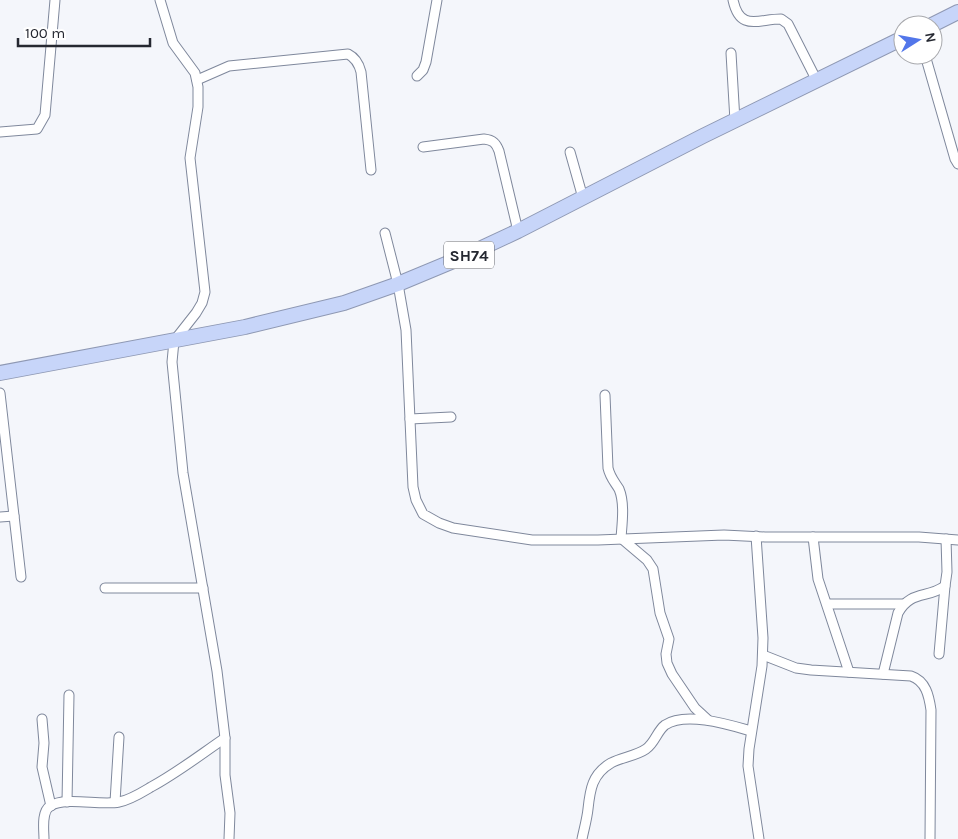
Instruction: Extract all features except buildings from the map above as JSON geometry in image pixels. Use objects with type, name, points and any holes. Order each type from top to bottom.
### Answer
[{"type":"highway","points":[[943,20],[958,12]]},
{"type":"highway","name":"SH74","points":[[0,373],[174,342],[312,311],[369,295],[451,263],[518,231],[893,43]]},
{"type":"street","points":[[0,132],[37,129],[45,115],[54,0]]},
{"type":"street","points":[[160,0],[172,43],[195,73],[197,80],[198,106],[190,158],[205,292],[196,314],[174,342],[172,362],[179,439],[218,671],[225,738],[225,775],[230,813],[229,839]]},
{"type":"street","points":[[417,76],[423,70],[426,62],[436,0]]},
{"type":"street","points":[[733,0],[737,14],[744,20],[756,22],[781,19],[788,24],[817,81]]},
{"type":"street","points":[[731,53],[735,121]]},
{"type":"street","points":[[197,80],[229,66],[348,54],[354,57],[361,72],[371,170]]},
{"type":"street","points":[[928,65],[958,164]]},
{"type":"street","points":[[423,147],[484,140],[491,140],[496,143],[518,231]]},
{"type":"street","points":[[570,152],[582,198]]},
{"type":"street","points":[[385,233],[398,284],[406,330],[416,500],[423,514],[439,523],[453,528],[532,540],[724,535],[918,537],[958,540]]},
{"type":"street","points":[[0,393],[21,577]]},
{"type":"street","points":[[605,395],[608,468],[610,478],[619,490],[622,500],[622,538],[647,560],[653,569],[660,613],[669,639],[666,654],[667,662],[672,674],[696,708],[708,720]]},
{"type":"street","points":[[410,419],[451,417]]},
{"type":"street","points":[[0,517],[14,516]]},
{"type":"street","points":[[756,536],[763,638],[762,666],[751,732],[748,766],[760,839]]},
{"type":"street","points":[[813,537],[818,579],[849,672]]},
{"type":"street","points":[[939,654],[947,572],[946,539]]},
{"type":"street","points":[[883,674],[898,613],[903,604],[916,596],[936,591],[945,586]]},
{"type":"street","points":[[105,588],[203,588]]},
{"type":"street","points":[[827,604],[903,604]]},
{"type":"street","points":[[762,655],[796,668],[911,676],[922,682],[928,694],[931,710],[930,839]]},
{"type":"street","points":[[67,802],[70,695]]},
{"type":"street","points":[[42,719],[44,743],[42,767],[51,806]]},
{"type":"street","points":[[582,839],[588,809],[588,795],[592,784],[602,771],[616,760],[647,749],[664,726],[683,720],[708,720],[751,732]]},
{"type":"street","points":[[114,802],[119,738]]},
{"type":"street","points":[[44,839],[44,818],[47,809],[51,806],[67,802],[114,802],[127,799],[176,773],[225,738]]}]
